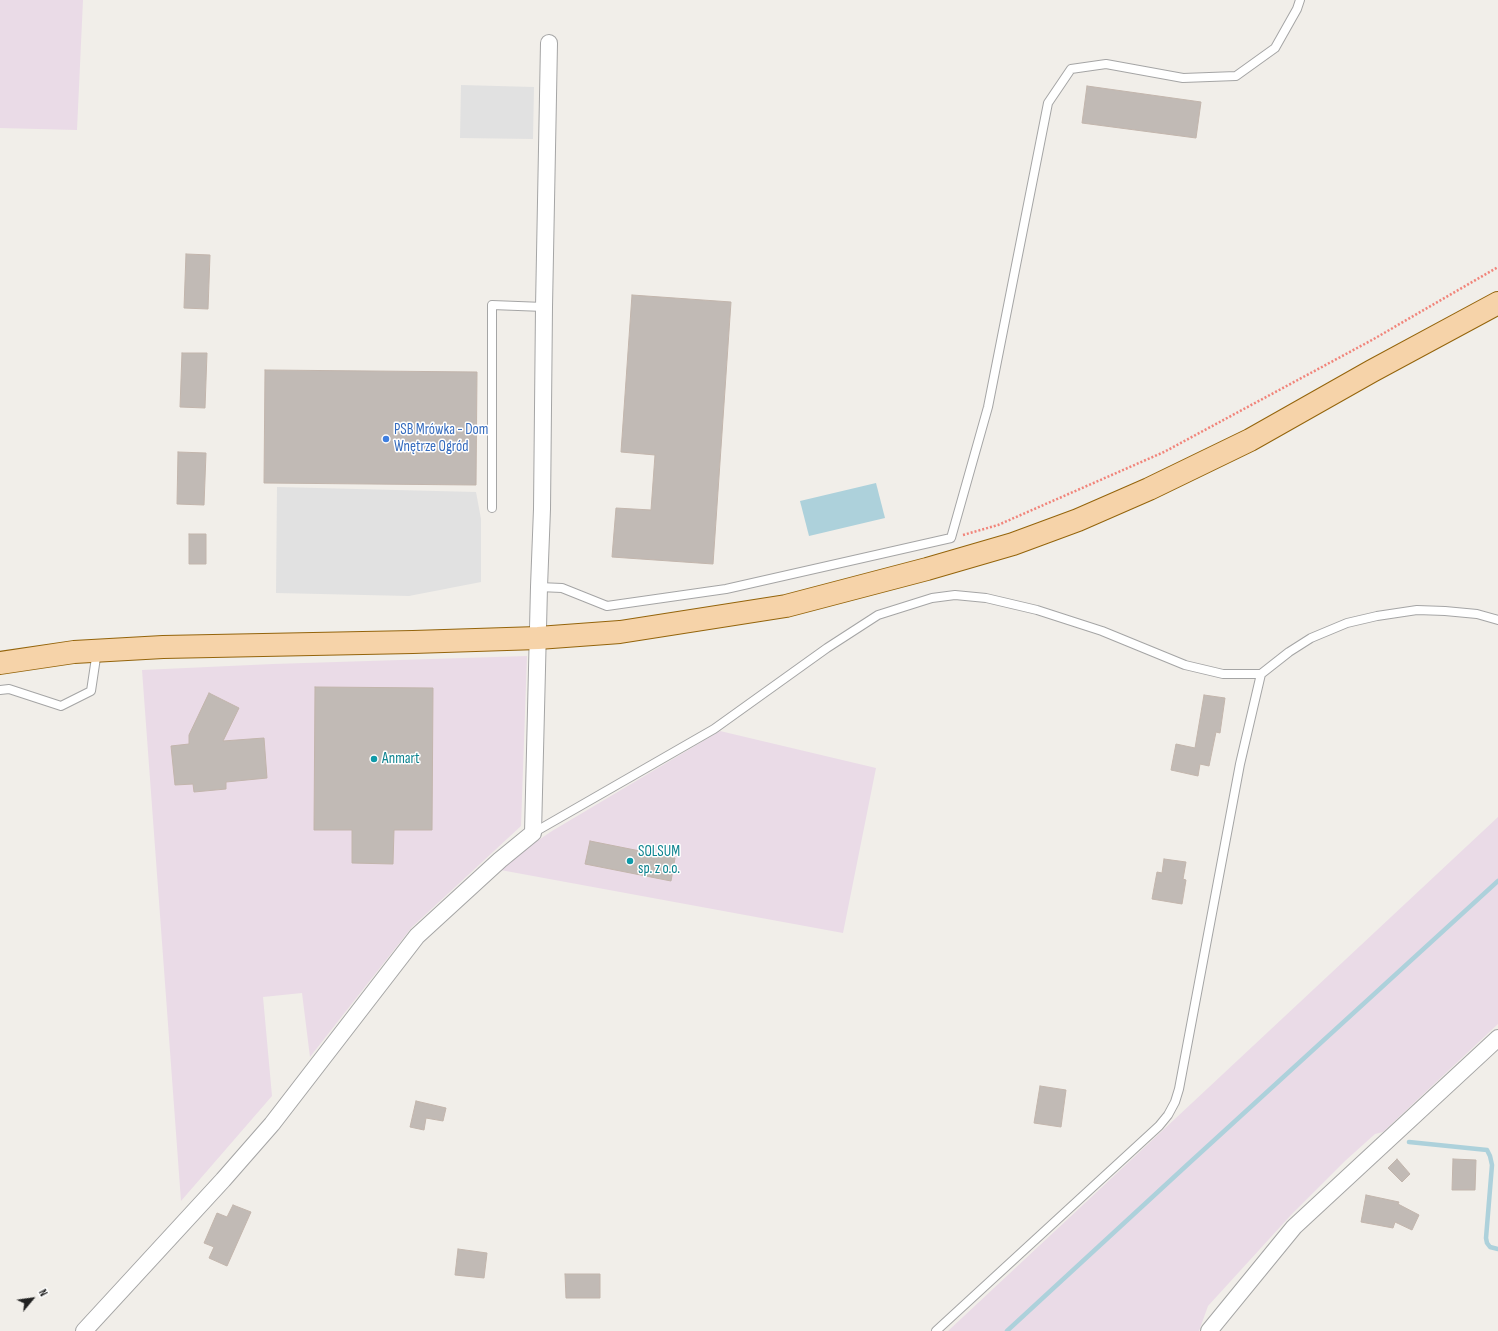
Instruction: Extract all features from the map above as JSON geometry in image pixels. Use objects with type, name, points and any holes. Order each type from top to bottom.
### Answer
[{"type":"main road","points":[[0,663],[98,650],[163,647],[538,638],[620,632],[786,606],[927,569],[1013,544],[1078,520],[1149,489],[1250,440],[1498,304]]},
{"type":"street","points":[[84,1331],[224,1180],[272,1124],[417,936],[500,860],[533,833],[542,509],[549,43]]},
{"type":"street","points":[[1208,1331],[1294,1226],[1498,1038]]},
{"type":"lane","points":[[539,587],[562,588],[607,606],[726,589],[951,538],[988,407],[1048,103],[1071,69],[1106,64],[1183,78],[1236,76],[1275,48],[1298,9],[1300,0]]},
{"type":"lane","points":[[492,508],[492,305],[544,307]]},
{"type":"lane","points":[[533,833],[714,729],[827,648],[878,615],[932,598],[955,594],[986,598],[1037,610],[1102,631],[1185,665],[1223,674],[1261,674],[1289,652],[1311,638],[1347,623],[1377,616],[1417,610],[1477,614],[1498,620]]},
{"type":"lane","points":[[0,690],[8,689],[61,706],[91,691],[98,650]]},
{"type":"lane","points":[[936,1331],[1159,1126],[1168,1115],[1175,1102],[1179,1089],[1240,764],[1261,674]]},
{"type":"path","points":[[951,538],[998,525],[1164,452],[1372,340],[1498,267]]},
{"type":"shaded area","points":[[0,0],[83,0],[77,130],[0,128]]},
{"type":"shaded area","points":[[461,85],[534,87],[533,139],[460,138]]},
{"type":"shaded area","points":[[277,487],[476,492],[481,519],[481,582],[409,596],[276,593]]},
{"type":"shaded area","points":[[527,656],[521,826],[412,927],[310,1057],[302,993],[263,997],[272,1096],[181,1201],[142,670],[273,664]]},
{"type":"shaded area","points":[[720,731],[876,768],[843,933],[495,869],[552,831]]},
{"type":"shaded area","points":[[1498,817],[1498,1024],[1383,1132],[1375,1134],[1345,1161],[1291,1215],[1208,1306],[1199,1331],[948,1331]]},
{"type":"water","points":[[876,483],[885,518],[809,536],[800,501]]},
{"type":"building","points":[[1087,86],[1201,102],[1196,138],[1082,123]]},
{"type":"building","points":[[186,254],[210,255],[208,309],[184,308]]},
{"type":"building","points":[[632,295],[731,302],[713,564],[612,557],[616,508],[651,510],[655,455],[621,452]]},
{"type":"building","points":[[182,353],[207,353],[205,408],[180,407]]},
{"type":"building","points":[[265,370],[477,372],[476,485],[264,483]]},
{"type":"building","points":[[178,452],[206,453],[204,505],[177,504]]},
{"type":"building","points":[[189,534],[206,534],[206,564],[189,564]]},
{"type":"building","name":"Anmart","points":[[315,687],[433,688],[432,830],[394,830],[393,864],[352,863],[352,830],[314,830]]},
{"type":"building","points":[[209,693],[239,708],[223,741],[264,738],[267,778],[226,782],[226,789],[194,792],[193,784],[175,785],[171,746],[189,744],[189,735]]},
{"type":"building","points":[[1204,695],[1225,698],[1220,733],[1216,732],[1209,766],[1200,764],[1198,776],[1171,770],[1176,744],[1195,748]]},
{"type":"building","name":"SOLSUM sp. z o.o.","points":[[590,841],[675,858],[671,881],[585,864]]},
{"type":"building","points":[[1164,859],[1186,862],[1183,879],[1186,880],[1182,904],[1152,899],[1157,872],[1162,873]]},
{"type":"building","points":[[1040,1086],[1066,1090],[1061,1127],[1034,1123]]},
{"type":"building","points":[[416,1101],[446,1108],[443,1121],[426,1118],[424,1130],[410,1127]]},
{"type":"building","points":[[1397,1159],[1410,1174],[1402,1182],[1388,1168]]},
{"type":"building","points":[[1453,1159],[1476,1160],[1475,1190],[1452,1190]]},
{"type":"building","points":[[1366,1195],[1399,1202],[1398,1204],[1419,1215],[1412,1230],[1395,1222],[1393,1228],[1361,1222]]},
{"type":"building","points":[[233,1205],[251,1212],[227,1266],[209,1258],[214,1247],[204,1243],[217,1213],[227,1217]]},
{"type":"building","points":[[458,1249],[487,1253],[484,1278],[455,1275]]},
{"type":"building","points":[[565,1274],[600,1274],[600,1298],[566,1298]]},
{"type":"waterway","points":[[1007,1331],[1498,881]]},
{"type":"waterway","points":[[1409,1142],[1487,1150],[1492,1165],[1486,1238],[1490,1247],[1498,1249]]},
{"type":"place","name":"PSB Mrówka - Dom Wnętrze Ogród","points":[[386,439]]},
{"type":"place","name":"Anmart","points":[[374,759]]},
{"type":"place","name":"SOLSUM sp. z o.o.","points":[[630,861]]}]
